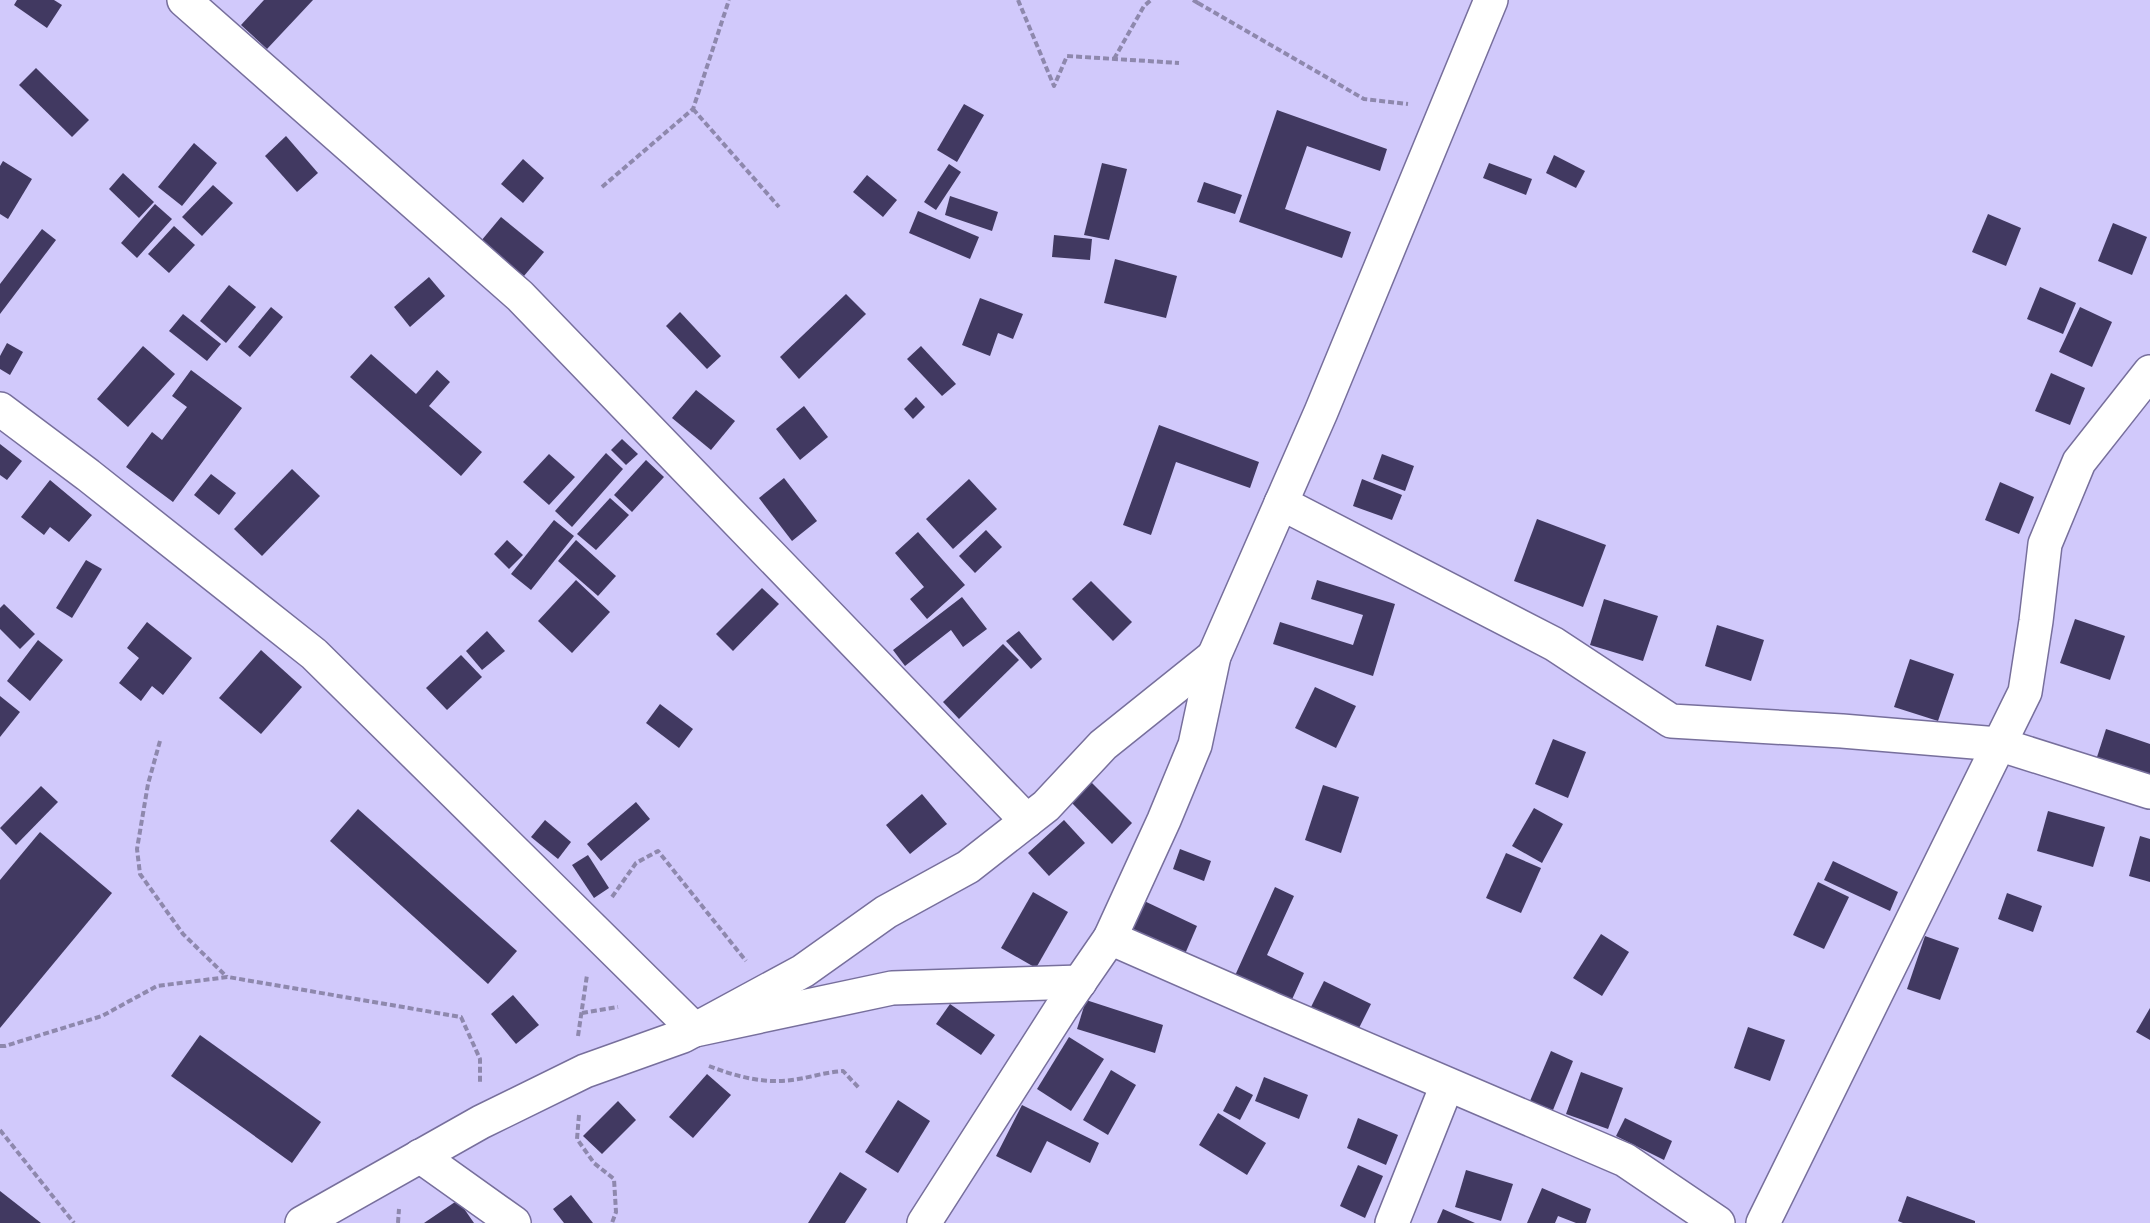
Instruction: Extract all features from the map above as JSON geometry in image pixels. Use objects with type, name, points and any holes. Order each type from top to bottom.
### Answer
[{"type":"street","points":[[184,0],[520,296],[1027,821]]},
{"type":"street","points":[[924,1223],[1110,938],[1164,820],[1195,745],[1214,656],[1326,401],[1491,0]]},
{"type":"street","points":[[1763,1223],[2025,692],[2037,621],[2045,544],[2079,462],[2150,372]]},
{"type":"street","points":[[0,409],[88,475],[314,654],[689,1033]]},
{"type":"street","points":[[1281,503],[1554,644],[1671,722],[1842,731],[1998,744],[2150,792]]},
{"type":"street","points":[[689,1033],[803,971],[886,912],[968,867],[1046,806],[1103,745],[1214,656]]},
{"type":"street","points":[[1110,938],[1625,1160],[1718,1223]]},
{"type":"street","points":[[302,1223],[481,1122],[585,1071],[689,1033],[892,988],[1080,981]]},
{"type":"street","points":[[1392,1223],[1448,1085]]},
{"type":"street","points":[[420,1156],[514,1223]]},
{"type":"path","points":[[602,187],[693,109],[729,0]]},
{"type":"path","points":[[1018,0],[1054,86],[1067,56],[1179,63]]},
{"type":"path","points":[[1114,59],[1144,6],[1151,0]]},
{"type":"path","points":[[1196,1],[1364,99],[1401,104],[1450,100]]},
{"type":"path","points":[[693,109],[779,207]]},
{"type":"path","points":[[160,741],[148,784],[137,849],[141,874],[183,934],[228,977]]},
{"type":"path","points":[[0,1046],[102,1016],[157,986],[228,977],[460,1017],[480,1059],[481,1122]]},
{"type":"path","points":[[689,1033],[709,1066],[737,1077],[764,1081],[792,1080],[821,1073],[843,1071],[860,1089]]},
{"type":"path","points":[[0,1130],[74,1223]]},
{"type":"building","points":[[17,0],[54,0],[62,5],[47,28],[14,5]]},
{"type":"building","points":[[264,0],[313,0],[267,49],[241,25]]},
{"type":"building","points":[[36,68],[89,120],[72,137],[19,85]]},
{"type":"building","points":[[964,104],[984,115],[957,162],[937,150]]},
{"type":"building","points":[[1277,110],[1387,149],[1380,171],[1307,146],[1285,209],[1351,232],[1342,258],[1239,222]]},
{"type":"building","points":[[286,136],[318,173],[297,192],[265,156]]},
{"type":"building","points":[[194,143],[217,163],[182,206],[158,187]]},
{"type":"building","points":[[1554,155],[1585,171],[1576,188],[1546,173]]},
{"type":"building","points":[[523,159],[544,178],[523,203],[501,184]]},
{"type":"building","points":[[3,161],[32,179],[8,219],[0,214],[0,166]]},
{"type":"building","points":[[1102,163],[1127,169],[1109,240],[1084,235]]},
{"type":"building","points":[[1489,163],[1532,179],[1526,195],[1483,178]]},
{"type":"building","points":[[949,164],[961,172],[936,210],[924,202]]},
{"type":"building","points":[[123,173],[154,202],[139,218],[109,189]]},
{"type":"building","points":[[867,175],[897,200],[883,217],[853,192]]},
{"type":"building","points":[[1204,182],[1242,195],[1235,214],[1197,202]]},
{"type":"building","points":[[213,185],[233,203],[202,236],[182,217]]},
{"type":"building","points":[[950,196],[998,212],[992,231],[945,215]]},
{"type":"building","points":[[155,204],[172,219],[137,258],[121,243]]},
{"type":"building","points":[[918,211],[979,237],[970,259],[909,233]]},
{"type":"building","points":[[1988,214],[2021,228],[2006,266],[1972,252]]},
{"type":"building","points":[[501,217],[544,252],[524,276],[481,241]]},
{"type":"building","points":[[2113,223],[2147,237],[2132,275],[2098,261]]},
{"type":"building","points":[[174,226],[195,245],[169,273],[148,254]]},
{"type":"building","points":[[42,229],[56,240],[0,314],[0,284]]},
{"type":"building","points":[[1054,235],[1092,239],[1090,260],[1052,257]]},
{"type":"building","points":[[1115,259],[1177,276],[1166,318],[1104,303]]},
{"type":"building","points":[[429,277],[445,296],[410,327],[394,307]]},
{"type":"building","points":[[229,285],[256,307],[226,343],[200,321]]},
{"type":"building","points":[[2040,287],[2076,303],[2063,334],[2027,319]]},
{"type":"building","points":[[846,294],[866,314],[799,379],[780,357]]},
{"type":"building","points":[[980,298],[1023,314],[1013,339],[998,333],[990,356],[962,345]]},
{"type":"building","points":[[271,307],[283,317],[250,357],[238,347]]},
{"type":"building","points":[[2080,307],[2112,322],[2092,367],[2059,352]]},
{"type":"building","points":[[680,312],[721,356],[707,369],[666,326]]},
{"type":"building","points":[[183,314],[221,344],[207,361],[169,331]]},
{"type":"building","points":[[7,343],[23,352],[10,375],[0,369],[0,356]]},
{"type":"building","points":[[143,346],[175,374],[128,427],[97,399]]},
{"type":"building","points":[[921,346],[956,384],[942,396],[907,359]]},
{"type":"building","points":[[371,354],[416,394],[437,370],[450,382],[429,406],[482,452],[461,476],[350,377]]},
{"type":"building","points":[[191,370],[242,408],[173,502],[126,467],[152,432],[162,440],[187,407],[172,396]]},
{"type":"building","points":[[2051,373],[2085,388],[2070,425],[2035,411]]},
{"type":"building","points":[[696,390],[735,421],[711,450],[672,418]]},
{"type":"building","points":[[916,397],[925,407],[913,419],[904,409]]},
{"type":"building","points":[[804,406],[828,437],[800,460],[776,429]]},
{"type":"building","points":[[1159,425],[1259,462],[1250,488],[1176,462],[1151,535],[1123,525]]},
{"type":"building","points":[[622,439],[638,454],[626,465],[611,450]]},
{"type":"building","points":[[0,444],[22,461],[7,480],[0,475]]},
{"type":"building","points":[[606,453],[623,469],[572,527],[555,511]]},
{"type":"building","points":[[549,454],[575,477],[549,505],[523,482]]},
{"type":"building","points":[[1382,454],[1414,466],[1405,491],[1373,479]]},
{"type":"building","points":[[646,460],[664,477],[632,512],[614,495]]},
{"type":"building","points":[[292,469],[320,496],[262,556],[234,529]]},
{"type":"building","points":[[211,474],[236,493],[219,515],[194,495]]},
{"type":"building","points":[[784,478],[817,521],[792,541],[759,498]]},
{"type":"building","points":[[969,479],[997,509],[953,549],[926,519]]},
{"type":"building","points":[[1362,479],[1402,495],[1392,520],[1353,506]]},
{"type":"building","points":[[50,480],[92,515],[69,542],[50,527],[44,535],[21,517]]},
{"type":"building","points":[[2000,482],[2034,497],[2019,534],[1985,520]]},
{"type":"building","points":[[610,498],[629,515],[596,550],[577,534]]},
{"type":"building","points":[[1537,519],[1606,545],[1583,607],[1514,581]]},
{"type":"building","points":[[554,520],[574,536],[531,590],[511,574]]},
{"type":"building","points":[[986,530],[1002,547],[975,573],[959,556]]},
{"type":"building","points":[[918,532],[965,585],[927,619],[910,599],[924,587],[895,553]]},
{"type":"building","points":[[507,540],[523,555],[509,569],[494,554]]},
{"type":"building","points":[[576,540],[616,576],[598,596],[558,561]]},
{"type":"building","points":[[86,560],[102,569],[72,618],[56,608]]},
{"type":"building","points":[[576,580],[610,612],[572,653],[538,621]]},
{"type":"building","points":[[1317,580],[1395,604],[1373,676],[1273,644],[1280,622],[1353,645],[1363,615],[1311,599]]},
{"type":"building","points":[[1091,581],[1132,622],[1113,641],[1072,599]]},
{"type":"building","points":[[762,588],[779,604],[733,651],[716,634]]},
{"type":"building","points":[[962,597],[987,629],[963,647],[951,630],[905,666],[893,650]]},
{"type":"building","points":[[1604,599],[1658,616],[1643,661],[1590,645]]},
{"type":"building","points":[[4,604],[35,634],[20,649],[0,629],[0,608]]},
{"type":"building","points":[[2075,619],[2125,636],[2110,680],[2060,663]]},
{"type":"building","points":[[147,622],[192,658],[163,695],[152,686],[141,701],[119,683],[139,658],[127,648]]},
{"type":"building","points":[[1717,625],[1764,640],[1751,681],[1705,666]]},
{"type":"building","points":[[487,631],[505,651],[482,670],[466,651]]},
{"type":"building","points":[[1019,631],[1042,659],[1031,669],[1006,641]]},
{"type":"building","points":[[38,640],[63,660],[30,701],[7,681]]},
{"type":"building","points":[[1003,644],[1019,660],[959,719],[943,702]]},
{"type":"building","points":[[261,650],[302,687],[261,734],[219,698]]},
{"type":"building","points":[[461,655],[482,677],[447,710],[426,688]]},
{"type":"building","points":[[1910,659],[1954,674],[1938,721],[1894,707]]},
{"type":"building","points":[[1315,687],[1356,706],[1336,748],[1295,728]]},
{"type":"building","points":[[0,696],[20,712],[0,737]]},
{"type":"building","points":[[660,704],[693,729],[679,748],[646,723]]},
{"type":"building","points":[[2106,729],[2150,744],[2150,774],[2097,757]]},
{"type":"building","points":[[1553,739],[1586,752],[1568,798],[1535,784]]},
{"type":"building","points":[[1090,781],[1132,823],[1112,844],[1070,801]]},
{"type":"building","points":[[1323,785],[1359,797],[1341,853],[1305,840]]},
{"type":"building","points":[[41,786],[58,802],[16,845],[0,828]]},
{"type":"building","points":[[922,794],[947,824],[910,854],[886,825]]},
{"type":"building","points":[[636,802],[650,819],[601,861],[587,844]]},
{"type":"building","points":[[1534,808],[1563,824],[1542,863],[1512,846]]},
{"type":"building","points":[[358,809],[517,951],[488,984],[330,841]]},
{"type":"building","points":[[2048,811],[2105,827],[2093,867],[2037,851]]},
{"type":"building","points":[[545,820],[571,842],[558,859],[531,837]]},
{"type":"building","points":[[1064,820],[1085,843],[1049,876],[1028,853]]},
{"type":"building","points":[[40,832],[112,893],[0,1028],[0,880]]},
{"type":"building","points":[[2140,836],[2150,839],[2150,882],[2129,876]]},
{"type":"building","points":[[1180,849],[1211,861],[1204,881],[1173,869]]},
{"type":"building","points":[[1506,853],[1541,868],[1521,913],[1486,898]]},
{"type":"building","points":[[588,855],[609,888],[594,898],[572,865]]},
{"type":"building","points":[[1833,861],[1898,892],[1890,911],[1824,880]]},
{"type":"building","points":[[1818,882],[1849,897],[1824,949],[1793,935]]},
{"type":"building","points":[[1275,887],[1294,896],[1267,955],[1304,973],[1289,1006],[1233,980]]},
{"type":"building","points":[[1033,892],[1068,912],[1036,968],[1001,948]]},
{"type":"building","points":[[2007,893],[2042,906],[2033,932],[1998,919]]},
{"type":"building","points":[[1140,899],[1197,926],[1185,954],[1128,927]]},
{"type":"building","points":[[1601,934],[1629,952],[1602,996],[1573,978]]},
{"type":"building","points":[[1925,936],[1959,948],[1940,1000],[1907,989]]},
{"type":"building","points":[[1324,981],[1371,1004],[1358,1030],[1311,1007]]},
{"type":"building","points":[[513,995],[539,1025],[516,1044],[491,1014]]},
{"type":"building","points":[[1086,1000],[1163,1025],[1155,1053],[1077,1029]]},
{"type":"building","points":[[950,1004],[995,1035],[981,1055],[936,1024]]},
{"type":"building","points":[[2150,1008],[2150,1040],[2136,1032]]},
{"type":"building","points":[[1748,1027],[1785,1040],[1770,1081],[1734,1068]]},
{"type":"building","points":[[200,1035],[321,1122],[292,1163],[171,1076]]},
{"type":"building","points":[[1069,1037],[1104,1059],[1071,1111],[1037,1089]]},
{"type":"building","points":[[1551,1051],[1573,1061],[1553,1110],[1530,1101]]},
{"type":"building","points":[[1111,1070],[1136,1085],[1108,1135],[1083,1120]]},
{"type":"building","points":[[1581,1072],[1623,1088],[1608,1129],[1566,1114]]},
{"type":"building","points":[[707,1074],[731,1095],[693,1138],[669,1117]]},
{"type":"building","points":[[1264,1077],[1308,1095],[1299,1119],[1255,1101]]},
{"type":"building","points":[[1236,1086],[1253,1095],[1240,1120],[1223,1111]]},
{"type":"building","points":[[898,1100],[930,1121],[898,1173],[865,1152]]},
{"type":"building","points":[[618,1101],[636,1120],[602,1154],[583,1136]]},
{"type":"building","points":[[1022,1105],[1099,1143],[1090,1163],[1047,1141],[1031,1173],[996,1156]]},
{"type":"building","points":[[1218,1113],[1266,1143],[1247,1175],[1199,1145]]},
{"type":"building","points":[[1358,1118],[1398,1135],[1386,1165],[1347,1148]]},
{"type":"building","points":[[1625,1118],[1672,1141],[1664,1160],[1616,1136]]},
{"type":"building","points":[[1358,1165],[1383,1176],[1365,1218],[1340,1206]]},
{"type":"building","points":[[1466,1170],[1513,1184],[1501,1221],[1455,1207]]},
{"type":"building","points":[[840,1172],[867,1189],[845,1223],[808,1223]]},
{"type":"building","points":[[1542,1188],[1591,1209],[1586,1223],[1576,1223],[1558,1216],[1555,1223],[1527,1223]]},
{"type":"building","points":[[0,1191],[41,1223],[0,1223]]},
{"type":"building","points":[[571,1195],[593,1223],[564,1223],[553,1209]]},
{"type":"building","points":[[1907,1196],[1975,1221],[1975,1223],[1903,1223],[1898,1221]]},
{"type":"building","points":[[458,1200],[474,1223],[424,1223]]},
{"type":"building","points":[[1443,1209],[1475,1223],[1437,1223]]}]
